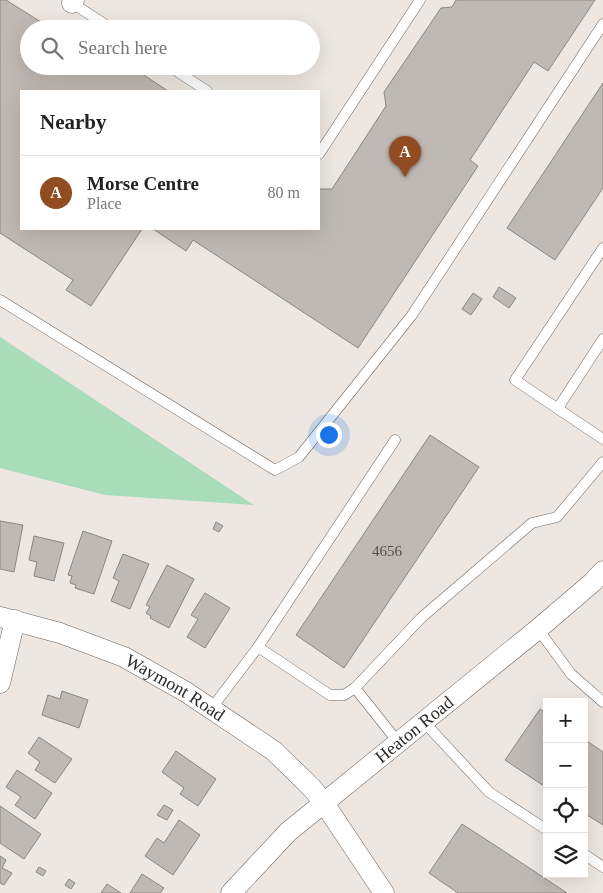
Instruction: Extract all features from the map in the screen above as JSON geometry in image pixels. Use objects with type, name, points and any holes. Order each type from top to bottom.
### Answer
[{"type":"street","name":"Heaton Road","points":[[231,893],[288,832],[538,629],[593,582],[603,571]]},
{"type":"street","points":[[0,683],[4,670],[7,619]]},
{"type":"street","name":"Waymont Road","points":[[7,619],[60,633],[124,658],[186,692],[274,751],[324,802],[384,893]]},
{"type":"lane","points":[[320,152],[420,0]]},
{"type":"lane","points":[[72,1],[99,20]]},
{"type":"lane","points":[[0,300],[275,470],[299,457],[412,315],[603,24]]},
{"type":"lane","points":[[183,75],[205,90]]},
{"type":"lane","points":[[603,248],[515,380],[603,438]]},
{"type":"lane","points":[[558,408],[603,339]]},
{"type":"lane","points":[[211,709],[258,647],[395,440]]},
{"type":"lane","points":[[258,647],[330,696],[344,696],[355,688],[421,618],[532,523],[557,517],[603,462]]},
{"type":"lane","points":[[538,629],[571,674],[603,702]]},
{"type":"lane","points":[[355,688],[398,742]]},
{"type":"lane","points":[[423,721],[489,792],[543,827]]},
{"type":"lane","points":[[588,857],[603,867]]},
{"type":"green space","points":[[0,337],[254,505],[105,495],[0,468]]},
{"type":"building","points":[[0,0],[6,0],[38,20],[20,20],[20,75],[144,75],[166,90],[20,90],[20,230],[141,230],[91,306],[66,290],[73,280],[0,233]]},
{"type":"building","points":[[456,0],[595,0],[548,71],[534,62],[470,160],[478,166],[358,348],[193,240],[186,251],[154,230],[320,230],[320,189],[332,189],[386,106],[384,92],[441,8],[452,7]]},
{"type":"building","points":[[603,83],[603,188],[555,260],[507,228]]},
{"type":"building","points":[[499,287],[516,298],[509,308],[493,297]]},
{"type":"building","points":[[473,293],[482,299],[471,315],[462,309]]},
{"type":"building","points":[[430,435],[479,467],[344,668],[296,635]]},
{"type":"building","points":[[0,521],[23,525],[14,572],[0,569]]},
{"type":"building","points":[[216,522],[223,526],[219,532],[213,529]]},
{"type":"building","points":[[83,531],[112,541],[94,594],[75,588],[76,585],[70,583],[72,576],[68,575]]},
{"type":"building","points":[[34,536],[64,543],[54,581],[34,576],[37,562],[29,560]]},
{"type":"building","points":[[123,554],[149,564],[130,609],[111,601],[119,581],[113,578]]},
{"type":"building","points":[[167,565],[194,579],[169,628],[150,618],[151,616],[146,613],[150,607],[146,605]]},
{"type":"building","points":[[205,593],[230,608],[205,648],[187,637],[198,619],[191,615]]},
{"type":"building","points":[[62,691],[88,700],[79,728],[42,715],[48,695],[60,699]]},
{"type":"building","points":[[540,709],[543,711],[543,785],[505,760]]},
{"type":"building","points":[[39,737],[72,759],[55,783],[35,770],[40,762],[28,753]]},
{"type":"building","points":[[588,742],[603,752],[603,825],[588,816]]},
{"type":"building","points":[[176,751],[216,779],[198,806],[180,794],[184,788],[162,772]]},
{"type":"building","points":[[17,770],[52,793],[35,819],[15,805],[21,797],[6,787]]},
{"type":"building","points":[[164,805],[173,810],[167,820],[157,815]]},
{"type":"building","points":[[0,806],[41,834],[24,859],[0,843]]},
{"type":"building","points":[[179,820],[200,835],[173,875],[145,856],[157,838],[164,843]]},
{"type":"building","points":[[462,824],[567,893],[458,893],[429,873]]},
{"type":"building","points":[[0,856],[6,860],[2,868],[12,873],[4,885],[0,883]]},
{"type":"building","points":[[39,867],[46,871],[43,876],[36,872]]},
{"type":"building","points":[[142,874],[164,888],[160,893],[130,893]]},
{"type":"building","points":[[69,879],[75,883],[71,889],[65,885]]},
{"type":"building","points":[[107,884],[121,893],[101,893]]},
{"type":"place","name":"Morse Centre","points":[[405,177]]}]
